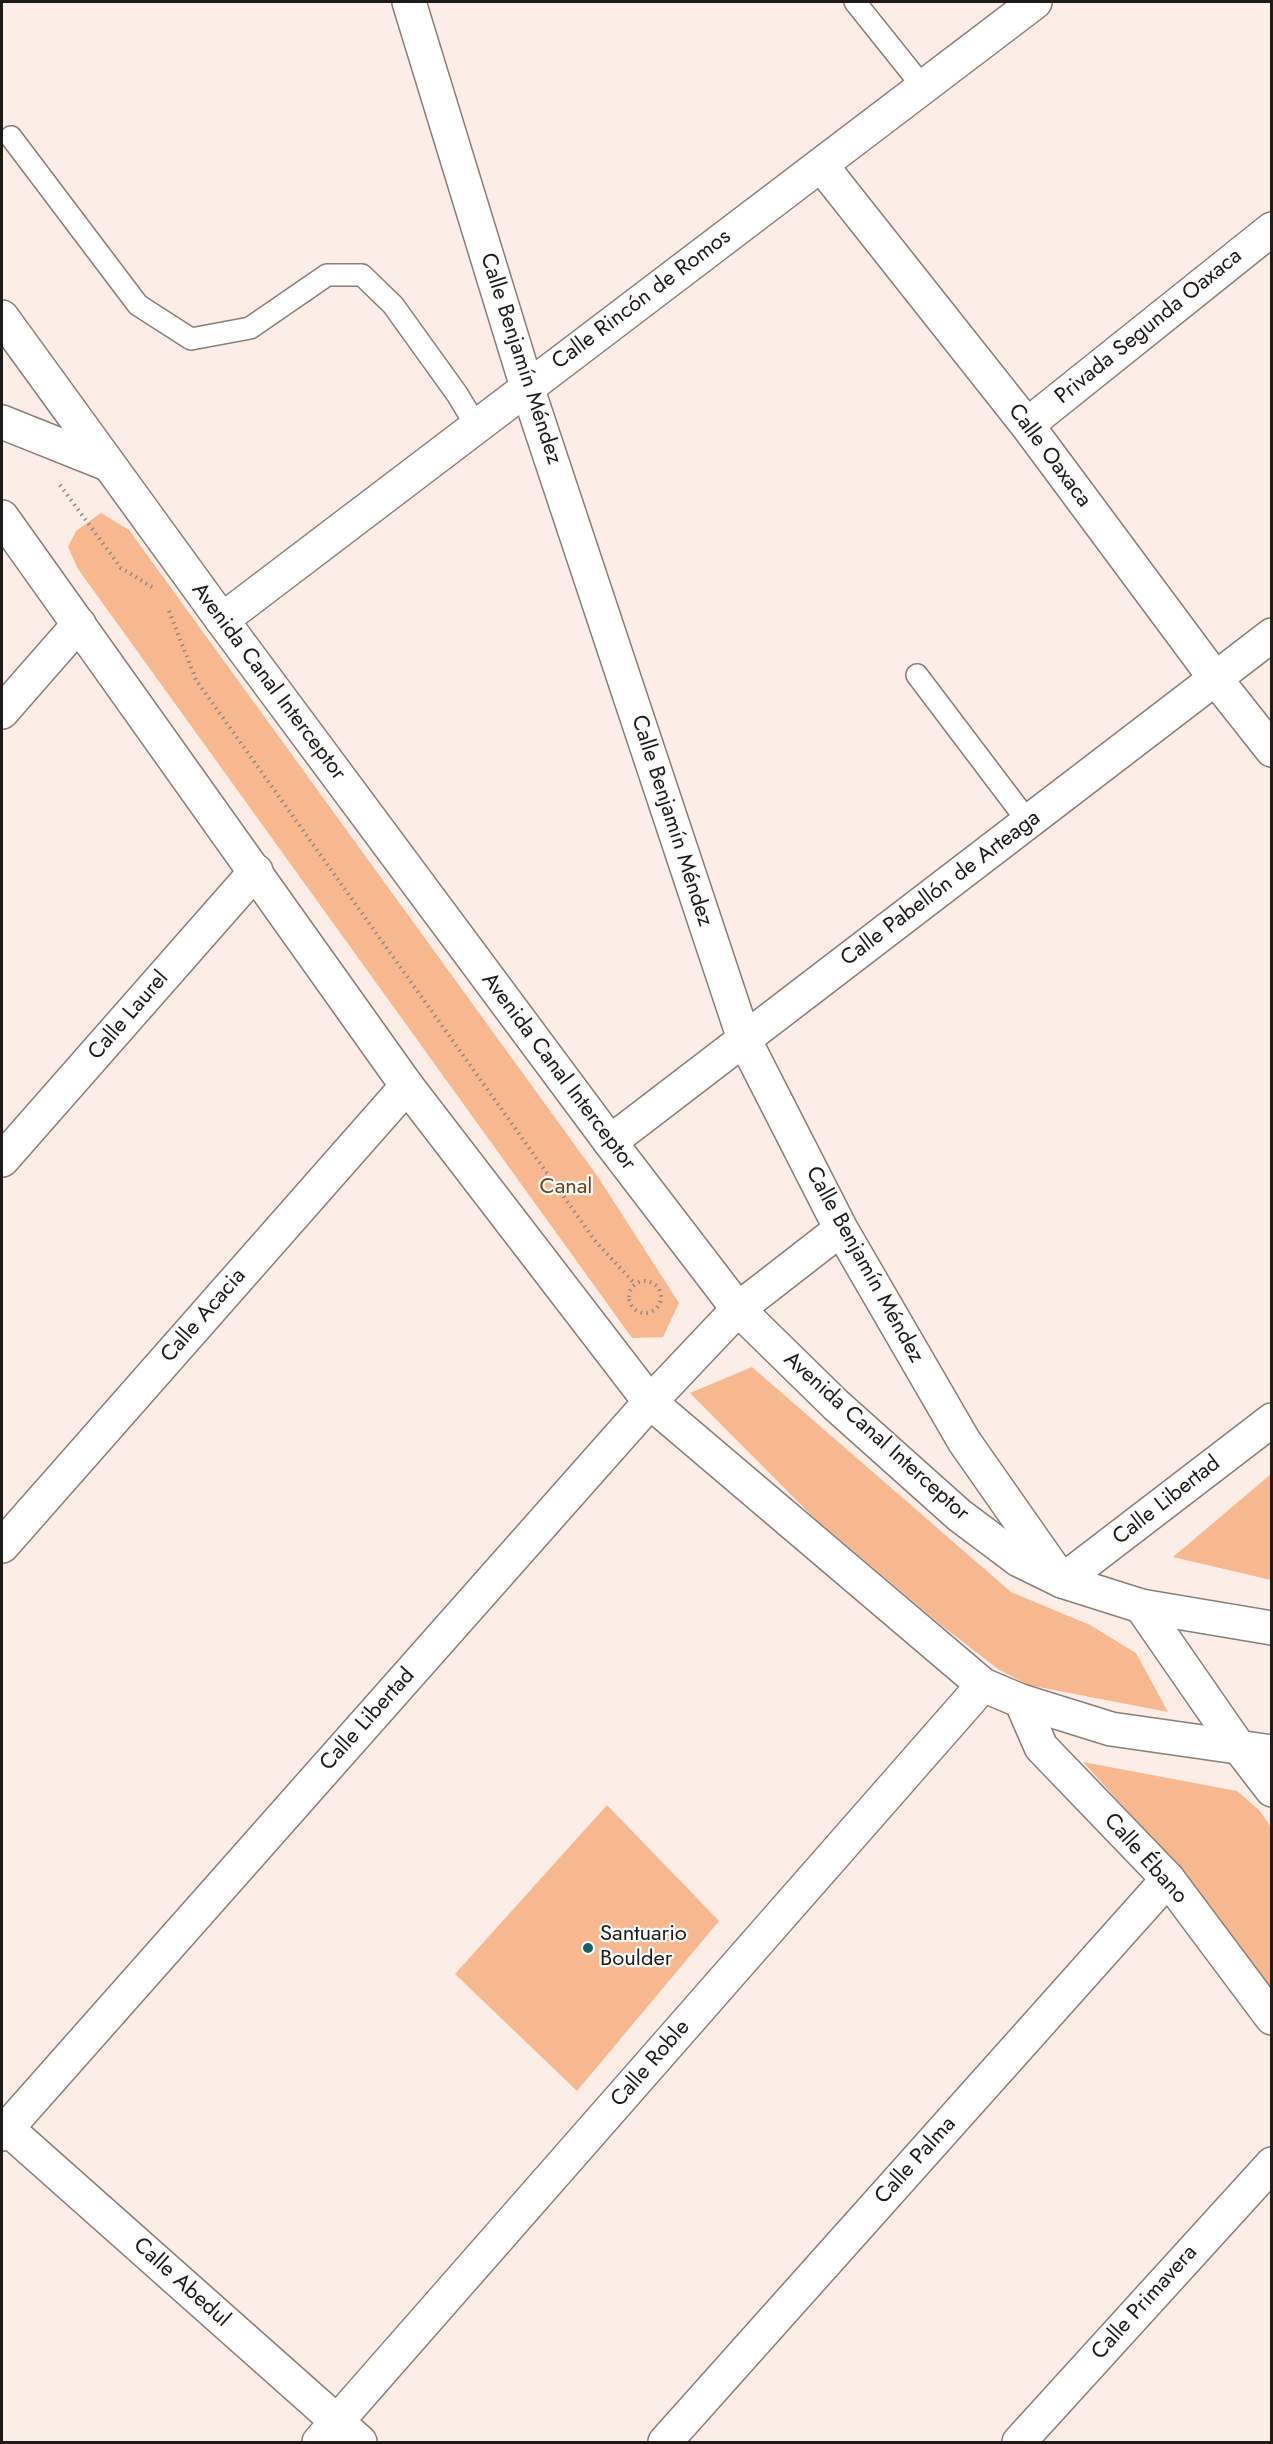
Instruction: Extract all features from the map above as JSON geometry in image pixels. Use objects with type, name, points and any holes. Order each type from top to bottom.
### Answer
[{"type":"street","name":"Calle Benjamín Méndez","points":[[409,2],[527,387],[744,1039],[841,1229],[964,1442],[1062,1581]]},
{"type":"street","name":"Calle Rincón de Romos","points":[[222,620],[1035,2]]},
{"type":"street","name":"Calle Oaxaca","points":[[821,165],[1027,425],[1215,678],[1272,750]]},
{"type":"street","name":"Privada Segunda Oaxaca","points":[[1027,425],[1272,229]]},
{"type":"street","name":"Avenida Canal Interceptor","points":[[2,317],[222,620],[610,1142],[738,1309],[836,1405],[959,1515],[1019,1560],[1062,1581],[1141,1606],[1272,1629]]},
{"type":"street","points":[[2,422],[107,464]]},
{"type":"street","points":[[2,517],[407,1086],[650,1402],[983,1684],[1021,1701],[1111,1729],[1272,1752]]},
{"type":"street","points":[[2,712],[79,624]]},
{"type":"street","name":"Calle Pabellón de Arteaga","points":[[610,1142],[1272,635]]},
{"type":"street","name":"Calle Laurel","points":[[2,1160],[256,871]]},
{"type":"street","name":"Calle Acacia","points":[[2,1546],[407,1086]]},
{"type":"street","name":"Calle Libertad","points":[[3,2129],[650,1402],[738,1309],[841,1229]]},
{"type":"street","name":"Calle Libertad","points":[[1062,1581],[1272,1420]]},
{"type":"street","points":[[1141,1606],[1238,1746],[1272,1790]]},
{"type":"street","name":"Calle Roble","points":[[339,2436],[983,1684]]},
{"type":"street","name":"Calle Ébano","points":[[1021,1701],[1041,1748],[1168,1879],[1272,2018]]},
{"type":"street","name":"Calle Palma","points":[[665,2442],[1168,1879]]},
{"type":"street","name":"Calle Abedul","points":[[3,2129],[339,2436]]},
{"type":"street","name":"Calle Primavera","points":[[1019,2442],[1272,2164]]},
{"type":"lane","points":[[855,2],[923,87]]},
{"type":"lane","points":[[11,137],[138,305],[191,339],[250,328],[327,275],[362,275],[393,305],[457,394],[477,427]]},
{"type":"lane","points":[[917,675],[1029,823]]},
{"type":"path","points":[[94,531],[121,568],[161,592]]},
{"type":"path","points":[[166,603],[196,680],[596,1242],[635,1284]]},
{"type":"path","points":[[650,1282],[658,1289],[661,1294],[660,1304],[652,1312],[637,1311],[630,1303],[629,1293],[635,1284],[650,1282]]},
{"type":"green space","name":"Canal","points":[[101,513],[129,530],[598,1177],[679,1303],[663,1337],[632,1338],[78,569],[68,547],[76,531]]},
{"type":"green space","points":[[752,1367],[1011,1592],[1090,1625],[1136,1653],[1168,1712],[1028,1685],[998,1669],[941,1625],[811,1515],[690,1393]]},
{"type":"green space","points":[[1271,1474],[1271,1580],[1173,1557]]},
{"type":"green space","points":[[1083,1762],[1237,1791],[1259,1810],[1271,1827],[1271,1994],[1195,1886]]},
{"type":"green space","name":"Santuario Boulder","points":[[607,1805],[719,1921],[577,2091],[455,1974]]},
{"type":"place","name":"Santuario Boulder","points":[[588,1948]]}]
